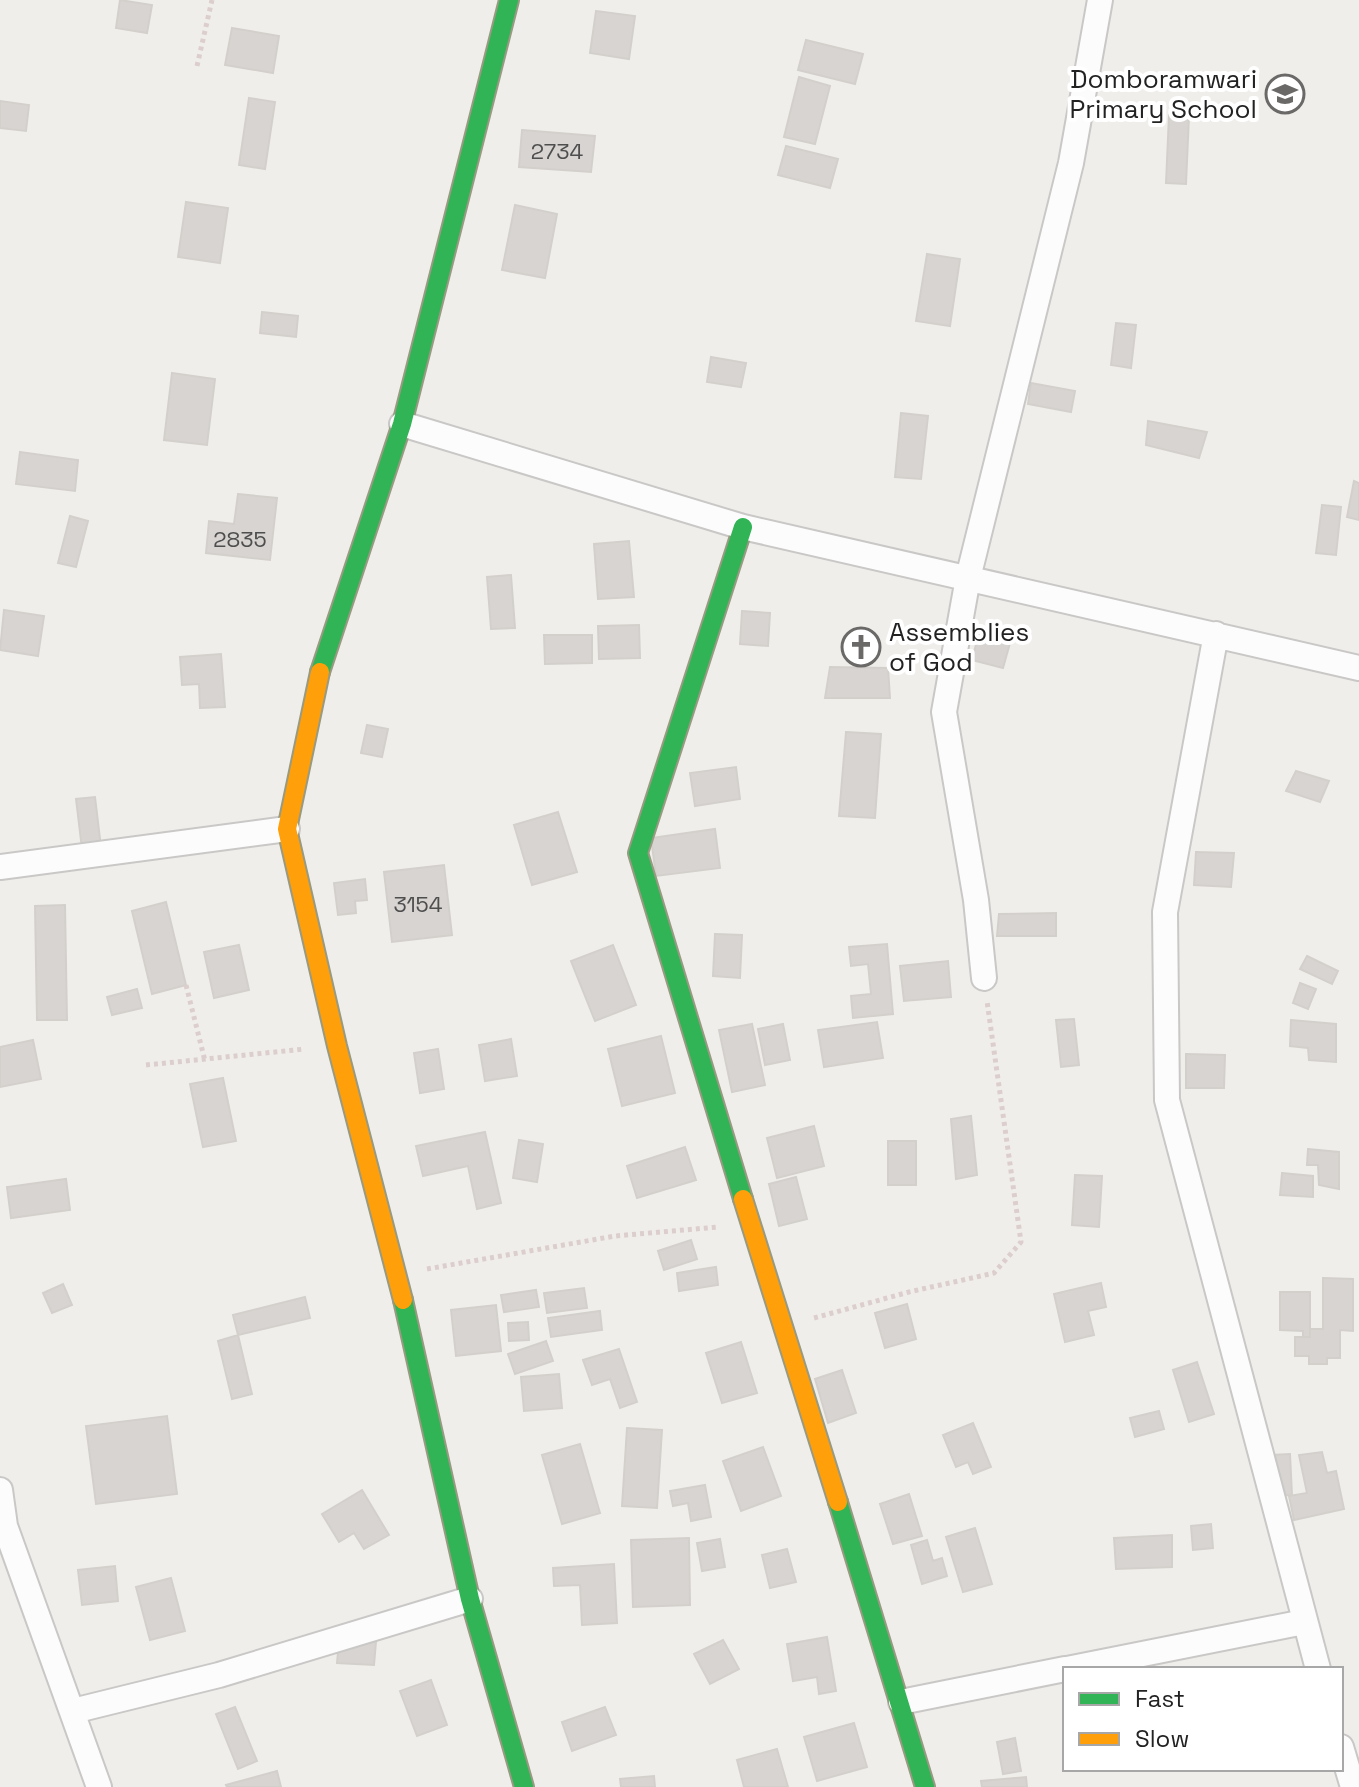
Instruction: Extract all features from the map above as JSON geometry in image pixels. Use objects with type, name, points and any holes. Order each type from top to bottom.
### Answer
[{"type":"street","points":[[509,0],[402,424],[322,661],[287,829],[337,1046],[397,1275],[470,1599],[524,1787]]},
{"type":"street","points":[[984,978],[976,900],[944,712],[968,578],[1071,163],[1100,0]]},
{"type":"street","points":[[402,424],[743,527],[1359,668]]},
{"type":"street","points":[[743,527],[638,853],[925,1787]]},
{"type":"street","points":[[1216,634],[1165,912],[1167,1100],[1317,1667]]},
{"type":"street","points":[[0,867],[287,829]]},
{"type":"street","points":[[0,1490],[3,1527],[99,1787]]},
{"type":"street","points":[[73,1711],[219,1675],[470,1599]]},
{"type":"street","points":[[1076,1667],[1304,1622]]},
{"type":"street","points":[[901,1702],[1063,1670]]},
{"type":"street","points":[[1343,1754],[1353,1787]]},
{"type":"path","points":[[197,66],[212,0]]},
{"type":"path","points":[[782,1327],[909,1292],[994,1273],[1021,1242],[984,978]]},
{"type":"path","points":[[186,985],[205,1061]]},
{"type":"path","points":[[146,1065],[337,1046]]},
{"type":"path","points":[[397,1275],[615,1236],[751,1224]]},
{"type":"building","points":[[120,0],[152,5],[147,33],[116,28]]},
{"type":"building","points":[[596,11],[635,16],[629,59],[590,53]]},
{"type":"building","points":[[232,28],[279,36],[273,73],[225,65]]},
{"type":"building","points":[[806,40],[863,54],[855,84],[798,70]]},
{"type":"building","points":[[799,77],[830,86],[815,144],[784,137]]},
{"type":"building","points":[[249,98],[275,102],[265,169],[239,165]]},
{"type":"building","points":[[0,101],[29,105],[26,131],[0,128]]},
{"type":"building","points":[[1169,115],[1189,116],[1186,184],[1166,183]]},
{"type":"building","points":[[522,130],[595,136],[591,172],[519,167]]},
{"type":"building","points":[[786,146],[838,159],[830,188],[778,175]]},
{"type":"building","points":[[186,202],[228,208],[220,263],[178,257]]},
{"type":"building","points":[[515,205],[557,214],[545,278],[502,270]]},
{"type":"building","points":[[927,254],[960,259],[950,326],[916,321]]},
{"type":"building","points":[[262,312],[298,316],[296,337],[260,333]]},
{"type":"building","points":[[1116,323],[1136,325],[1131,368],[1111,365]]},
{"type":"building","points":[[711,357],[746,363],[741,387],[707,382]]},
{"type":"building","points":[[172,373],[215,379],[207,445],[164,440]]},
{"type":"building","points":[[1031,383],[1075,391],[1071,412],[1028,404]]},
{"type":"building","points":[[901,413],[928,416],[921,479],[895,477]]},
{"type":"building","points":[[1148,421],[1207,432],[1199,458],[1146,445]]},
{"type":"building","points":[[20,452],[78,460],[75,491],[16,484]]},
{"type":"building","points":[[1354,481],[1359,483],[1359,520],[1347,517]]},
{"type":"building","points":[[238,494],[277,498],[270,560],[206,553],[209,521],[234,524]]},
{"type":"building","points":[[1322,505],[1341,507],[1336,555],[1316,553]]},
{"type":"building","points":[[70,516],[88,521],[76,567],[58,563]]},
{"type":"building","points":[[629,541],[634,597],[598,599],[594,544]]},
{"type":"building","points":[[511,575],[515,628],[491,629],[487,577]]},
{"type":"building","points":[[4,610],[44,616],[38,656],[0,650]]},
{"type":"building","points":[[742,611],[770,613],[768,646],[740,644]]},
{"type":"building","points":[[639,625],[640,658],[599,659],[598,626]]},
{"type":"building","points":[[980,629],[1012,636],[1003,668],[972,660]]},
{"type":"building","points":[[544,635],[592,635],[592,663],[545,664]]},
{"type":"building","points":[[221,654],[225,707],[200,708],[199,684],[182,685],[180,657]]},
{"type":"building","points":[[830,667],[888,668],[890,698],[825,698]]},
{"type":"building","points":[[367,725],[388,729],[382,757],[361,753]]},
{"type":"building","points":[[846,732],[881,734],[875,818],[839,816]]},
{"type":"building","points":[[736,767],[740,799],[695,806],[690,773]]},
{"type":"building","points":[[1296,771],[1329,781],[1320,802],[1286,791]]},
{"type":"building","points":[[95,797],[101,847],[82,849],[76,799]]},
{"type":"building","points":[[558,812],[577,872],[532,885],[514,825]]},
{"type":"building","points":[[715,829],[720,868],[656,876],[651,838]]},
{"type":"building","points":[[1196,852],[1234,853],[1231,887],[1194,885]]},
{"type":"building","points":[[444,865],[452,935],[392,942],[384,872]]},
{"type":"building","points":[[365,879],[367,900],[355,901],[356,913],[338,915],[334,883]]},
{"type":"building","points":[[166,902],[186,985],[152,994],[132,911]]},
{"type":"building","points":[[65,905],[67,1020],[37,1020],[35,906]]},
{"type":"building","points":[[1056,913],[1056,936],[997,936],[999,914]]},
{"type":"building","points":[[715,934],[742,935],[740,978],[713,976]]},
{"type":"building","points":[[887,944],[893,1014],[853,1018],[851,996],[871,994],[868,964],[851,966],[849,947]]},
{"type":"building","points":[[239,945],[249,990],[214,998],[204,952]]},
{"type":"building","points":[[613,945],[636,1005],[595,1021],[571,961]]},
{"type":"building","points":[[1307,956],[1338,971],[1332,984],[1300,969]]},
{"type":"building","points":[[948,961],[951,997],[904,1001],[900,966]]},
{"type":"building","points":[[1300,983],[1316,989],[1308,1009],[1293,1003]]},
{"type":"building","points":[[137,989],[142,1008],[112,1015],[107,997]]},
{"type":"building","points":[[1074,1019],[1079,1065],[1061,1067],[1056,1020]]},
{"type":"building","points":[[1291,1020],[1336,1024],[1336,1062],[1309,1060],[1308,1048],[1290,1046]]},
{"type":"building","points":[[877,1022],[883,1058],[824,1067],[818,1030]]},
{"type":"building","points":[[752,1024],[765,1085],[732,1092],[719,1030]]},
{"type":"building","points":[[783,1024],[790,1060],[765,1065],[758,1029]]},
{"type":"building","points":[[661,1036],[675,1093],[622,1106],[608,1049]]},
{"type":"building","points":[[511,1039],[517,1076],[485,1081],[479,1045]]},
{"type":"building","points":[[33,1040],[41,1079],[0,1087],[0,1047]]},
{"type":"building","points":[[438,1049],[444,1089],[420,1093],[414,1053]]},
{"type":"building","points":[[1186,1054],[1225,1055],[1224,1088],[1186,1088]]},
{"type":"building","points":[[223,1078],[236,1141],[203,1147],[190,1084]]},
{"type":"building","points":[[971,1116],[977,1175],[956,1179],[951,1119]]},
{"type":"building","points":[[814,1126],[824,1166],[777,1178],[767,1138]]},
{"type":"building","points":[[485,1132],[501,1203],[477,1209],[468,1166],[423,1176],[416,1146]]},
{"type":"building","points":[[519,1140],[543,1144],[537,1182],[513,1178]]},
{"type":"building","points":[[888,1141],[916,1141],[916,1185],[888,1185]]},
{"type":"building","points":[[685,1147],[696,1180],[637,1198],[627,1166]]},
{"type":"building","points":[[1308,1149],[1339,1152],[1339,1189],[1319,1185],[1318,1165],[1307,1165]]},
{"type":"building","points":[[1282,1173],[1313,1176],[1313,1197],[1280,1195]]},
{"type":"building","points":[[1075,1175],[1102,1176],[1099,1227],[1072,1225]]},
{"type":"building","points":[[796,1177],[807,1219],[779,1226],[769,1184]]},
{"type":"building","points":[[66,1179],[70,1210],[11,1218],[7,1187]]},
{"type":"building","points":[[691,1240],[697,1259],[664,1270],[658,1251]]},
{"type":"building","points":[[716,1267],[718,1285],[679,1291],[677,1273]]},
{"type":"building","points":[[1323,1278],[1353,1279],[1353,1331],[1340,1330],[1340,1358],[1327,1358],[1327,1364],[1309,1364],[1309,1356],[1295,1356],[1295,1337],[1310,1337],[1310,1329],[1323,1329]]},
{"type":"building","points":[[1101,1283],[1106,1307],[1088,1311],[1094,1335],[1065,1342],[1054,1294]]},
{"type":"building","points":[[63,1284],[72,1305],[52,1313],[43,1293]]},
{"type":"building","points":[[584,1288],[587,1308],[547,1313],[544,1293]]},
{"type":"building","points":[[536,1290],[539,1307],[504,1312],[501,1295]]},
{"type":"building","points":[[1280,1292],[1310,1292],[1310,1337],[1303,1337],[1303,1331],[1280,1330]]},
{"type":"building","points":[[305,1297],[310,1318],[238,1335],[233,1315]]},
{"type":"building","points":[[907,1304],[916,1339],[885,1348],[875,1313]]},
{"type":"building","points":[[496,1305],[501,1351],[456,1356],[451,1310]]},
{"type":"building","points":[[600,1311],[602,1330],[551,1337],[548,1318]]},
{"type":"building","points":[[528,1322],[529,1340],[509,1341],[508,1323]]},
{"type":"building","points":[[238,1335],[252,1394],[232,1399],[218,1341]]},
{"type":"building","points":[[546,1341],[553,1361],[515,1374],[508,1354]]},
{"type":"building","points":[[741,1342],[757,1393],[722,1403],[706,1353]]},
{"type":"building","points":[[619,1349],[637,1402],[620,1408],[610,1379],[592,1385],[583,1360]]},
{"type":"building","points":[[1197,1362],[1214,1414],[1189,1422],[1173,1370]]},
{"type":"building","points":[[842,1370],[856,1413],[828,1423],[815,1379]]},
{"type":"building","points":[[559,1374],[562,1408],[524,1411],[521,1377]]},
{"type":"building","points":[[1159,1411],[1164,1429],[1135,1437],[1130,1418]]},
{"type":"building","points":[[167,1416],[177,1494],[96,1504],[86,1426]]},
{"type":"building","points":[[973,1423],[991,1467],[973,1474],[968,1462],[956,1467],[943,1435]]},
{"type":"building","points":[[627,1428],[662,1430],[657,1508],[622,1506]]},
{"type":"building","points":[[580,1444],[600,1513],[562,1524],[542,1455]]},
{"type":"building","points":[[763,1447],[781,1496],[741,1511],[723,1461]]},
{"type":"building","points":[[1322,1452],[1327,1473],[1336,1471],[1344,1509],[1294,1520],[1289,1496],[1307,1493],[1299,1455]]},
{"type":"building","points":[[1290,1454],[1292,1495],[1271,1496],[1270,1455]]},
{"type":"building","points":[[705,1485],[711,1517],[691,1521],[688,1503],[673,1506],[670,1491]]},
{"type":"building","points":[[362,1490],[389,1535],[364,1549],[354,1533],[339,1542],[322,1514]]},
{"type":"building","points":[[909,1494],[922,1536],[893,1544],[880,1504]]},
{"type":"building","points":[[1211,1524],[1213,1548],[1193,1550],[1191,1526]]},
{"type":"building","points":[[975,1528],[992,1584],[963,1592],[946,1537]]},
{"type":"building","points":[[1172,1535],[1172,1567],[1116,1569],[1114,1538]]},
{"type":"building","points":[[689,1538],[690,1605],[633,1607],[631,1540]]},
{"type":"building","points":[[720,1539],[725,1567],[702,1571],[697,1543]]},
{"type":"building","points":[[927,1540],[933,1561],[942,1558],[947,1576],[922,1584],[911,1545]]},
{"type":"building","points":[[787,1549],[796,1582],[770,1588],[762,1555]]},
{"type":"building","points":[[614,1564],[617,1623],[582,1625],[580,1585],[554,1586],[553,1568]]},
{"type":"building","points":[[115,1566],[118,1601],[82,1605],[78,1570]]},
{"type":"building","points":[[171,1578],[185,1631],[150,1640],[136,1587]]},
{"type":"building","points":[[827,1637],[836,1691],[819,1694],[817,1677],[793,1681],[787,1644]]},
{"type":"building","points":[[339,1640],[376,1642],[374,1665],[337,1663]]},
{"type":"building","points":[[723,1640],[739,1669],[710,1684],[694,1654]]},
{"type":"building","points":[[431,1680],[447,1725],[417,1736],[400,1691]]},
{"type":"building","points":[[235,1707],[257,1761],[238,1769],[216,1714]]},
{"type":"building","points":[[605,1707],[616,1735],[572,1751],[562,1722]]},
{"type":"building","points":[[854,1723],[867,1767],[817,1781],[804,1737]]},
{"type":"building","points":[[1015,1738],[1021,1771],[1003,1774],[997,1742]]},
{"type":"building","points":[[777,1749],[788,1787],[744,1787],[737,1760]]},
{"type":"building","points":[[277,1771],[281,1787],[226,1785]]},
{"type":"building","points":[[654,1776],[655,1787],[621,1787],[620,1779]]},
{"type":"building","points":[[1026,1777],[1027,1787],[982,1787],[981,1781]]},
{"type":"traffic: fast","points":[[320,672],[402,424],[509,0]]},
{"type":"traffic: fast","points":[[743,527],[638,853],[743,1199]]},
{"type":"traffic: fast","points":[[403,1300],[470,1599],[524,1787]]},
{"type":"traffic: fast","points":[[838,1502],[925,1787]]},
{"type":"traffic: slow","points":[[320,672],[287,829],[337,1046],[403,1300]]},
{"type":"traffic: slow","points":[[743,1199],[838,1502]]},
{"type":"place","name":"Domboramwari Primary School","points":[[1285,94]]},
{"type":"place","name":"Assemblies of God","points":[[861,647]]}]
